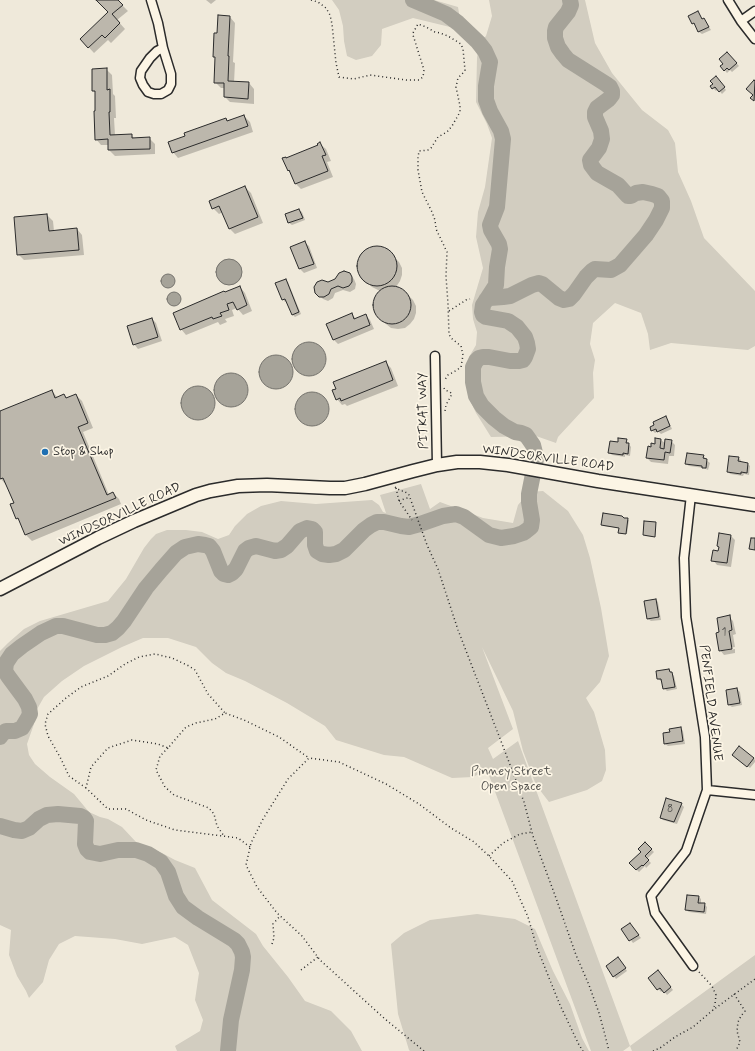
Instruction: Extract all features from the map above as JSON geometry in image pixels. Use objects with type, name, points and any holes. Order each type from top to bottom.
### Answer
[{"type":"main road","name":"WINDSORVILLE ROAD","points":[[0,589],[134,521],[210,491],[238,486],[267,485],[345,488],[437,465],[457,462],[480,462],[524,467],[598,481],[755,505]]},
{"type":"street","points":[[151,0],[171,74],[171,84],[168,90],[161,94],[154,94],[148,92],[143,85],[140,78],[141,71],[150,58],[157,51],[163,48]]},
{"type":"street","points":[[728,0],[741,21],[755,38]]},
{"type":"street","points":[[741,21],[755,11]]},
{"type":"street","name":"PITKAT WAY","points":[[435,356],[437,465]]},
{"type":"street","name":"PENFIELD AVENUE","points":[[690,495],[684,558],[686,617],[705,736],[707,790],[686,851],[651,896],[655,914],[693,966]]},
{"type":"street","points":[[707,790],[755,795]]},
{"type":"path","points":[[311,0],[318,2],[326,8],[330,15],[339,77],[354,79],[370,75],[406,80],[419,80],[423,76],[424,70],[413,36],[418,24],[448,36],[461,44],[464,49],[465,70],[458,78],[456,87],[460,112],[452,126],[447,132],[438,137],[431,148],[428,150],[418,151],[418,170],[422,192],[432,212],[436,229],[447,252],[446,276],[449,334],[451,338],[461,346],[463,356],[461,367],[448,375],[444,382]]},
{"type":"path","points":[[448,311],[470,299]]},
{"type":"path","points":[[436,414],[444,414],[446,405],[452,394],[445,390],[444,387]]},
{"type":"path","points":[[412,520],[399,501],[397,489],[395,487],[408,494],[427,545],[438,569],[458,630],[524,802],[532,832],[576,956],[589,985],[604,1031],[608,1051]]},
{"type":"path","points":[[399,501],[410,498]]},
{"type":"path","points":[[250,847],[238,838],[174,830],[146,820],[126,809],[108,809],[86,788],[69,776],[48,736],[45,724],[48,714],[81,687],[108,676],[125,664],[139,657],[155,654],[172,658],[195,670],[208,694],[225,713],[244,720],[279,737],[309,758],[339,762],[386,784],[419,804],[451,828],[474,842],[512,881],[528,917],[537,948],[560,1005],[583,1051]]},
{"type":"path","points":[[224,836],[217,826],[214,814],[209,808],[174,795],[165,787],[156,770],[160,756],[186,727],[196,722],[215,719],[225,713]]},
{"type":"path","points":[[86,788],[91,767],[108,748],[132,740],[158,744],[168,748]]},
{"type":"path","points":[[309,758],[288,779],[263,819],[251,842],[246,865],[257,887],[280,916],[302,936],[318,957],[385,1019],[424,1051]]},
{"type":"path","points":[[489,856],[503,843],[520,834],[532,832]]},
{"type":"path","points":[[272,944],[274,938],[273,924],[280,916]]},
{"type":"path","points":[[301,970],[318,957]]},
{"type":"path","points":[[693,966],[712,986],[716,995],[713,1010]]},
{"type":"path","points":[[653,1051],[693,1027],[755,979]]},
{"type":"path","points":[[734,994],[745,1012],[738,1022],[737,1030],[740,1042],[736,1051]]},
{"type":"green space","points":[[332,0],[434,0],[458,7],[460,19],[450,27],[413,18],[382,29],[381,45],[372,56],[356,60],[347,56],[339,10]]},
{"type":"green space","points":[[489,0],[585,0],[595,43],[612,73],[642,110],[668,130],[675,143],[678,172],[691,201],[704,238],[755,291],[755,346],[748,350],[671,343],[650,350],[648,334],[641,313],[615,303],[593,323],[590,344],[595,360],[593,373],[594,398],[558,437],[556,443],[536,436],[491,437],[476,413],[468,396],[469,357],[476,345],[477,332],[473,319],[472,305],[483,268],[476,237],[478,212],[485,187],[492,138],[476,102],[477,58],[479,43],[486,36],[492,16]]},
{"type":"green space","name":"Pinney Street Open Space","points":[[421,484],[430,509],[440,502],[483,518],[513,523],[518,505],[529,492],[543,491],[568,511],[583,535],[590,558],[601,608],[609,656],[600,682],[586,698],[594,712],[605,750],[606,770],[602,781],[587,790],[549,802],[536,785],[523,751],[513,711],[482,647],[513,729],[488,748],[493,759],[518,741],[630,1046],[623,1051],[591,1051],[487,770],[473,777],[452,778],[404,757],[384,755],[336,740],[325,726],[287,703],[245,681],[226,673],[212,663],[196,647],[168,638],[143,638],[84,666],[62,681],[44,697],[36,711],[34,724],[27,744],[29,755],[35,764],[50,777],[74,794],[89,812],[108,819],[122,827],[137,843],[195,868],[212,900],[256,934],[263,946],[305,1001],[331,1011],[351,1031],[362,1051],[177,1051],[175,1046],[200,1031],[203,1020],[195,1000],[199,973],[188,945],[175,937],[142,944],[115,939],[75,936],[59,944],[49,960],[43,982],[29,998],[17,976],[9,955],[11,930],[0,925],[0,651],[24,629],[40,621],[108,601],[126,579],[144,548],[156,534],[167,530],[186,530],[202,532],[218,539],[229,535],[235,526],[247,514],[261,506],[281,501],[316,504],[372,500],[379,505],[383,512],[386,513],[380,495]]},
{"type":"green space","points":[[477,914],[515,919],[535,929],[553,971],[570,1004],[582,1038],[589,1051],[409,1050],[398,1014],[391,944],[404,933],[430,920]]},
{"type":"green space","points":[[755,955],[755,1051],[632,1051],[630,1046]]},
{"type":"shaded area","points":[[229,259],[238,263],[242,272],[238,281],[229,285],[220,281],[216,272],[220,263]]},
{"type":"shaded area","points":[[165,274],[171,274],[175,278],[175,284],[171,288],[165,288],[161,284],[161,278]]},
{"type":"shaded area","points":[[174,292],[179,294],[181,299],[179,304],[174,306],[169,304],[167,299],[169,294]]},
{"type":"shaded area","points":[[309,342],[321,347],[326,359],[321,371],[309,376],[297,371],[292,359],[297,347]]},
{"type":"shaded area","points":[[276,355],[288,360],[293,372],[288,384],[276,389],[264,384],[259,372],[264,360]]},
{"type":"shaded area","points":[[231,373],[243,378],[248,390],[243,402],[231,407],[219,402],[214,390],[219,378]]},
{"type":"shaded area","points":[[198,386],[210,391],[215,403],[210,415],[198,420],[186,415],[181,403],[186,391]]},
{"type":"shaded area","points":[[312,392],[324,397],[329,409],[324,421],[312,426],[300,421],[295,409],[300,397]]},
{"type":"building","points":[[96,0],[118,0],[123,5],[112,14],[120,23],[105,38],[102,35],[88,48],[80,39],[108,12]]},
{"type":"building","points":[[698,11],[702,19],[704,18],[709,27],[698,32],[694,23],[692,24],[688,16]]},
{"type":"building","points":[[218,15],[230,16],[228,81],[249,82],[248,99],[224,97],[224,83],[214,83],[214,33],[217,33]]},
{"type":"building","points":[[727,52],[737,63],[729,70],[727,68],[724,71],[720,66],[723,64],[719,59]]},
{"type":"building","points":[[107,68],[107,90],[110,89],[110,135],[132,134],[132,138],[150,137],[150,149],[108,150],[108,139],[95,140],[95,91],[92,91],[92,69]]},
{"type":"building","points":[[716,76],[725,87],[719,92],[715,87],[712,89],[710,86],[713,84],[710,81]]},
{"type":"building","points":[[754,80],[754,101],[750,98],[753,95],[746,89]]},
{"type":"building","points":[[244,115],[248,126],[172,153],[168,142],[185,136],[184,133],[226,118],[227,121]]},
{"type":"building","points":[[320,142],[326,155],[322,156],[328,171],[295,184],[282,158],[286,158],[318,145],[317,144]]},
{"type":"building","points":[[245,186],[258,217],[229,229],[219,206],[212,209],[209,201]]},
{"type":"building","points":[[299,209],[303,218],[288,223],[285,214]]},
{"type":"building","points":[[47,214],[49,231],[77,228],[79,250],[17,255],[14,217]]},
{"type":"building","points":[[305,241],[314,264],[299,269],[290,247]]},
{"type":"building","points":[[377,246],[385,248],[391,252],[395,258],[397,266],[395,274],[391,280],[385,284],[377,286],[369,284],[363,280],[359,274],[357,266],[359,258],[363,252],[369,248]]},
{"type":"building","points":[[344,271],[350,273],[352,277],[352,282],[349,286],[343,288],[338,286],[331,289],[329,294],[324,297],[319,297],[315,293],[314,287],[317,282],[322,280],[328,282],[335,279],[339,273]]},
{"type":"building","points":[[286,279],[299,312],[292,315],[285,299],[282,300],[275,283]]},
{"type":"building","points":[[240,286],[247,305],[237,310],[233,302],[227,304],[229,310],[220,313],[222,316],[213,319],[212,317],[180,330],[173,313],[224,291],[225,292]]},
{"type":"building","points":[[388,286],[396,286],[406,291],[410,298],[410,312],[406,319],[396,324],[388,324],[378,319],[376,316],[373,309],[373,301],[378,291],[381,289]]},
{"type":"building","points":[[352,313],[354,319],[366,314],[370,325],[333,340],[326,324]]},
{"type":"building","points":[[152,318],[158,337],[133,345],[127,326]]},
{"type":"building","points":[[386,361],[393,380],[341,401],[340,398],[336,400],[332,390],[336,389],[333,382]]},
{"type":"building","name":"Stop & Shop","points":[[52,390],[55,398],[64,394],[66,398],[76,394],[88,423],[78,427],[107,495],[113,492],[116,498],[25,535],[10,504],[14,503],[3,478],[0,479],[0,411]]},
{"type":"building","points":[[666,416],[670,426],[657,432],[656,429],[651,431],[650,427],[654,425],[653,422]]},
{"type":"building","points":[[618,438],[627,439],[626,443],[629,443],[628,454],[623,453],[623,455],[608,453],[610,441],[618,442]]},
{"type":"building","points":[[655,438],[661,439],[660,448],[664,449],[665,439],[672,440],[670,453],[665,452],[664,460],[646,458],[648,446],[651,447],[651,443],[655,444]]},
{"type":"building","points":[[687,453],[704,455],[703,458],[707,459],[706,468],[702,468],[702,466],[685,464]]},
{"type":"building","points":[[729,456],[739,457],[738,461],[748,463],[747,473],[741,472],[741,474],[727,472]]},
{"type":"building","points":[[603,513],[628,518],[626,534],[618,533],[619,528],[601,525]]},
{"type":"building","points":[[644,521],[656,522],[655,537],[643,535]]},
{"type":"building","points":[[719,533],[731,535],[727,563],[711,561],[713,550],[718,551],[719,547],[717,546]]},
{"type":"building","points":[[751,538],[755,538],[755,550],[749,549]]},
{"type":"building","points":[[656,599],[659,617],[647,619],[644,601]]},
{"type":"building","points":[[730,615],[732,630],[729,631],[732,649],[719,651],[716,633],[719,632],[717,618]]},
{"type":"building","points":[[669,669],[670,672],[672,672],[675,687],[663,689],[661,679],[657,679],[656,671]]},
{"type":"building","points":[[737,688],[740,703],[728,705],[726,690]]},
{"type":"building","points":[[681,727],[683,741],[664,744],[663,733],[670,732],[669,729]]},
{"type":"building","points":[[739,746],[754,758],[747,767],[732,755]]},
{"type":"building","points":[[666,798],[682,803],[674,822],[660,818]]},
{"type":"building","points":[[645,842],[652,849],[645,856],[649,860],[636,870],[629,863],[641,852],[638,849]]},
{"type":"building","points":[[687,895],[699,896],[698,903],[705,903],[704,912],[685,910]]},
{"type":"building","points":[[630,923],[639,935],[629,941],[621,929]]},
{"type":"building","points":[[618,957],[626,968],[613,977],[606,966]]},
{"type":"building","points":[[658,970],[671,987],[664,993],[660,988],[657,990],[648,978]]},
{"type":"waterway","points":[[0,737],[6,731],[15,731],[22,728],[30,714],[29,707],[25,699],[5,671],[6,663],[12,654],[41,633],[56,626],[63,626],[97,635],[112,633],[124,621],[146,588],[161,570],[176,553],[185,547],[198,544],[209,546],[213,551],[221,571],[228,575],[236,569],[245,551],[249,548],[256,546],[275,551],[281,550],[287,546],[300,531],[307,528],[312,529],[315,532],[315,545],[317,551],[322,554],[329,555],[336,554],[344,550],[364,530],[377,522],[409,527],[443,516],[456,514],[464,517],[489,535],[501,538],[523,533],[531,527],[532,520],[529,494],[536,459],[533,445],[526,435],[515,432],[504,426],[482,406],[476,396],[473,382],[473,367],[479,358],[489,357],[519,361],[523,360],[528,349],[525,337],[517,327],[508,321],[486,317],[482,312],[483,305],[496,285],[500,249],[490,225],[497,207],[503,139],[501,131],[486,100],[486,86],[490,62],[485,51],[478,42],[458,23],[446,14],[413,0]]},
{"type":"waterway","points":[[486,300],[490,298],[510,296],[539,283],[559,298],[564,300],[569,299],[592,271],[595,269],[611,270],[620,265],[646,235],[662,208],[662,201],[658,196],[643,192],[628,196],[618,185],[597,173],[591,165],[590,160],[599,148],[602,139],[601,131],[595,117],[595,112],[597,108],[609,99],[612,95],[612,91],[606,84],[568,60],[558,47],[555,38],[556,27],[568,12],[571,5],[570,0]]},
{"type":"waterway","points":[[0,826],[22,831],[29,828],[39,819],[47,815],[58,814],[80,816],[86,821],[85,844],[90,852],[100,854],[118,850],[136,850],[148,854],[161,862],[168,872],[176,896],[183,907],[234,940],[242,952],[242,970],[231,1020],[228,1051]]},
{"type":"place","name":"Stop & Shop","points":[[45,452]]}]
